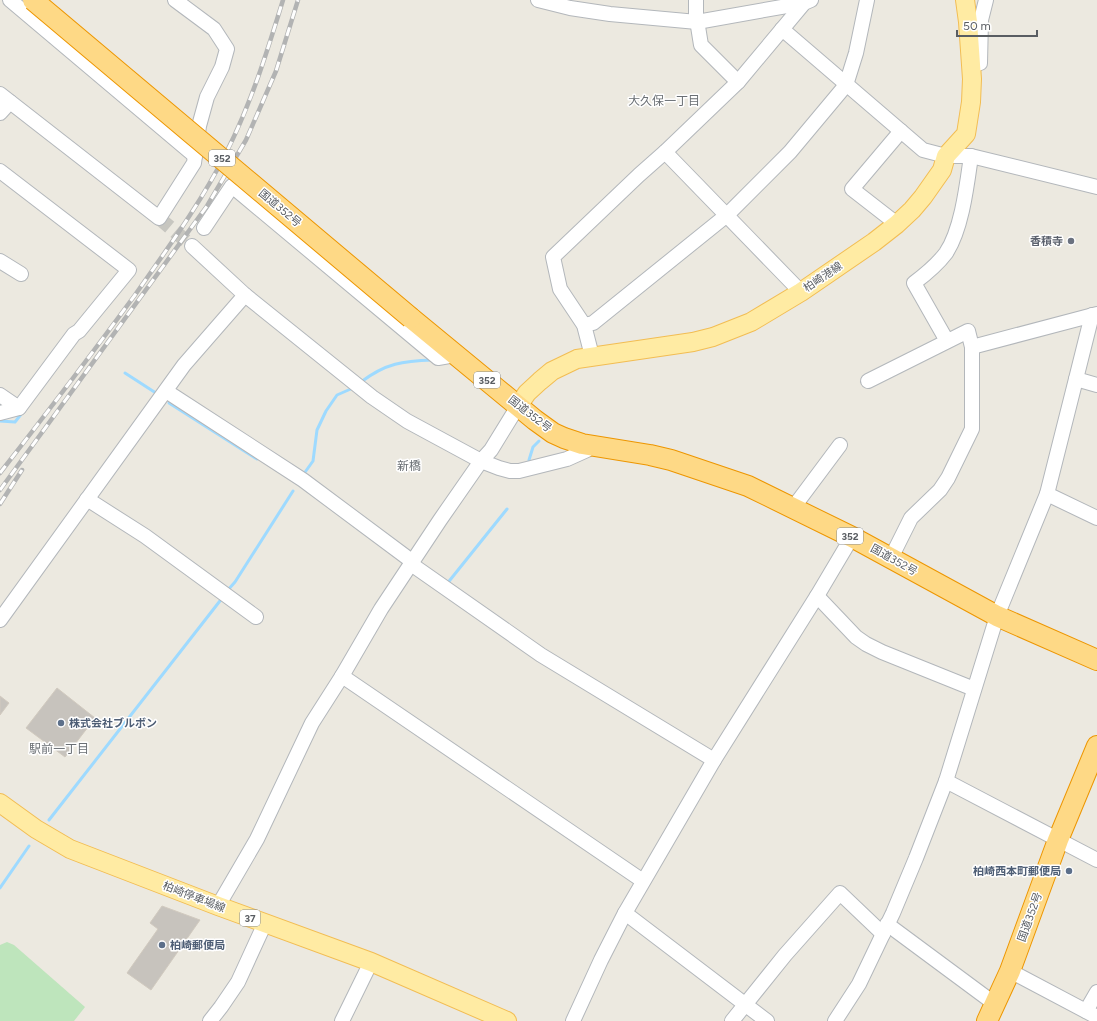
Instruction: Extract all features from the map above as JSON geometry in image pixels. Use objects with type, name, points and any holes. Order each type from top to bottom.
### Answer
[{"type":"highway","name":"国道352号","points":[[33,0],[455,355],[553,433],[591,446],[650,455],[671,460],[748,486],[852,537],[997,616],[1097,660]]},
{"type":"highway","name":"国道352号","points":[[991,1012],[1010,971],[1058,840],[1097,746]]},
{"type":"main road","name":"柏崎港線","points":[[518,406],[527,393],[552,371],[577,359],[713,338],[751,322],[801,292],[874,242],[897,224],[916,205],[942,170],[946,156],[966,134],[971,102],[971,66],[965,0]]},
{"type":"main road","name":"柏崎停車場線","points":[[0,803],[36,829],[70,849],[218,906],[371,962],[507,1021]]},
{"type":"street","points":[[10,0],[195,156]]},
{"type":"street","points":[[0,113],[5,98],[160,218],[194,163],[199,126],[206,97],[222,66],[227,49],[214,29],[175,0]]},
{"type":"street","points":[[538,0],[570,8],[610,14],[696,18],[808,1]]},
{"type":"street","points":[[696,0],[696,18],[701,45],[738,82]]},
{"type":"street","points":[[584,325],[593,324],[727,216],[790,152],[846,85],[856,53],[867,0]]},
{"type":"street","points":[[971,66],[980,63],[981,20],[986,0]]},
{"type":"street","points":[[592,356],[584,325],[560,290],[553,257],[738,82],[782,29],[808,1]]},
{"type":"street","points":[[782,29],[922,150],[946,156],[971,156],[1097,187]]},
{"type":"street","points":[[897,224],[852,189],[901,131]]},
{"type":"street","points":[[665,152],[801,292]]},
{"type":"street","points":[[947,341],[914,283],[929,272],[946,252],[954,234],[965,198],[971,156]]},
{"type":"street","points":[[0,170],[129,270],[79,331],[74,334],[19,408],[0,413]]},
{"type":"street","points":[[204,228],[232,186],[438,358],[455,355]]},
{"type":"street","points":[[192,246],[245,295],[372,397],[407,421],[482,461],[510,471],[519,471],[567,459],[587,450],[591,446]]},
{"type":"street","points":[[0,261],[21,274]]},
{"type":"street","points":[[0,620],[184,366],[245,295]]},
{"type":"street","points":[[972,347],[1095,314]]},
{"type":"street","points":[[835,1021],[859,984],[885,929],[916,858],[946,781],[997,616],[1047,494],[1076,378],[1095,314]]},
{"type":"street","points":[[868,381],[968,331],[972,347],[972,429],[948,478],[940,490],[911,518],[891,558]]},
{"type":"street","points":[[1076,378],[1097,385]]},
{"type":"street","points":[[166,391],[303,480],[412,563],[541,655],[714,760]]},
{"type":"street","points":[[0,394],[19,408]]},
{"type":"street","points":[[218,906],[257,839],[312,724],[381,609],[440,520],[491,450],[518,406]]},
{"type":"street","points":[[793,508],[840,446]]},
{"type":"street","points":[[1047,494],[1097,518]]},
{"type":"street","points":[[87,499],[145,536],[256,617]]},
{"type":"street","points":[[573,1021],[601,960],[625,913],[714,760],[817,596],[852,537]]},
{"type":"street","points":[[817,596],[856,636],[866,644],[882,652],[974,689]]},
{"type":"street","points":[[342,676],[643,882]]},
{"type":"street","points":[[946,781],[1097,860]]},
{"type":"street","points":[[732,1021],[785,955],[840,893],[991,1012]]},
{"type":"street","points":[[625,913],[767,1021]]},
{"type":"street","points":[[210,1021],[238,982],[265,923]]},
{"type":"street","points":[[342,1021],[371,962]]},
{"type":"street","points":[[1010,971],[1092,1014],[1097,992]]},
{"type":"green space","points":[[7,942],[14,945],[85,1007],[74,1021],[0,1021],[0,945]]},
{"type":"building","name":"株式会社ブルボン","points":[[57,688],[95,718],[65,757],[26,728]]},
{"type":"building","points":[[0,696],[9,703],[0,715]]},
{"type":"building","points":[[162,906],[200,920],[151,990],[127,973],[158,929],[150,923]]},
{"type":"waterway","points":[[361,382],[379,371],[395,364],[433,360]]},
{"type":"waterway","points":[[125,373],[159,395]]},
{"type":"waterway","points":[[303,475],[313,461],[317,430],[326,411],[337,395],[353,388]]},
{"type":"waterway","points":[[169,403],[257,459]]},
{"type":"waterway","points":[[0,421],[15,422],[22,413]]},
{"type":"waterway","points":[[529,460],[533,447],[539,441]]},
{"type":"waterway","points":[[227,591],[235,582],[293,491]]},
{"type":"waterway","points":[[446,585],[507,509]]},
{"type":"waterway","points":[[49,820],[223,597]]},
{"type":"waterway","points":[[0,888],[29,846]]},
{"type":"tunnel","points":[[159,218],[192,246]]},
{"type":"railway","points":[[0,473],[135,295],[206,190],[226,153],[251,97],[283,0]]},
{"type":"railway","points":[[0,490],[207,206],[246,140],[276,71],[298,0]]},
{"type":"railway","points":[[0,504],[22,470]]},
{"type":"place","name":"香積寺","points":[[1071,241]]},
{"type":"place","name":"株式会社ブルボン","points":[[61,723]]},
{"type":"place","name":"柏崎西本町郵便局","points":[[1069,871]]},
{"type":"place","name":"柏崎郵便局","points":[[162,945]]},
{"type":"district","name":"大久保一丁目","points":[[664,101]]},
{"type":"district","name":"新橋","points":[[409,466]]},
{"type":"district","name":"駅前一丁目","points":[[59,749]]}]
